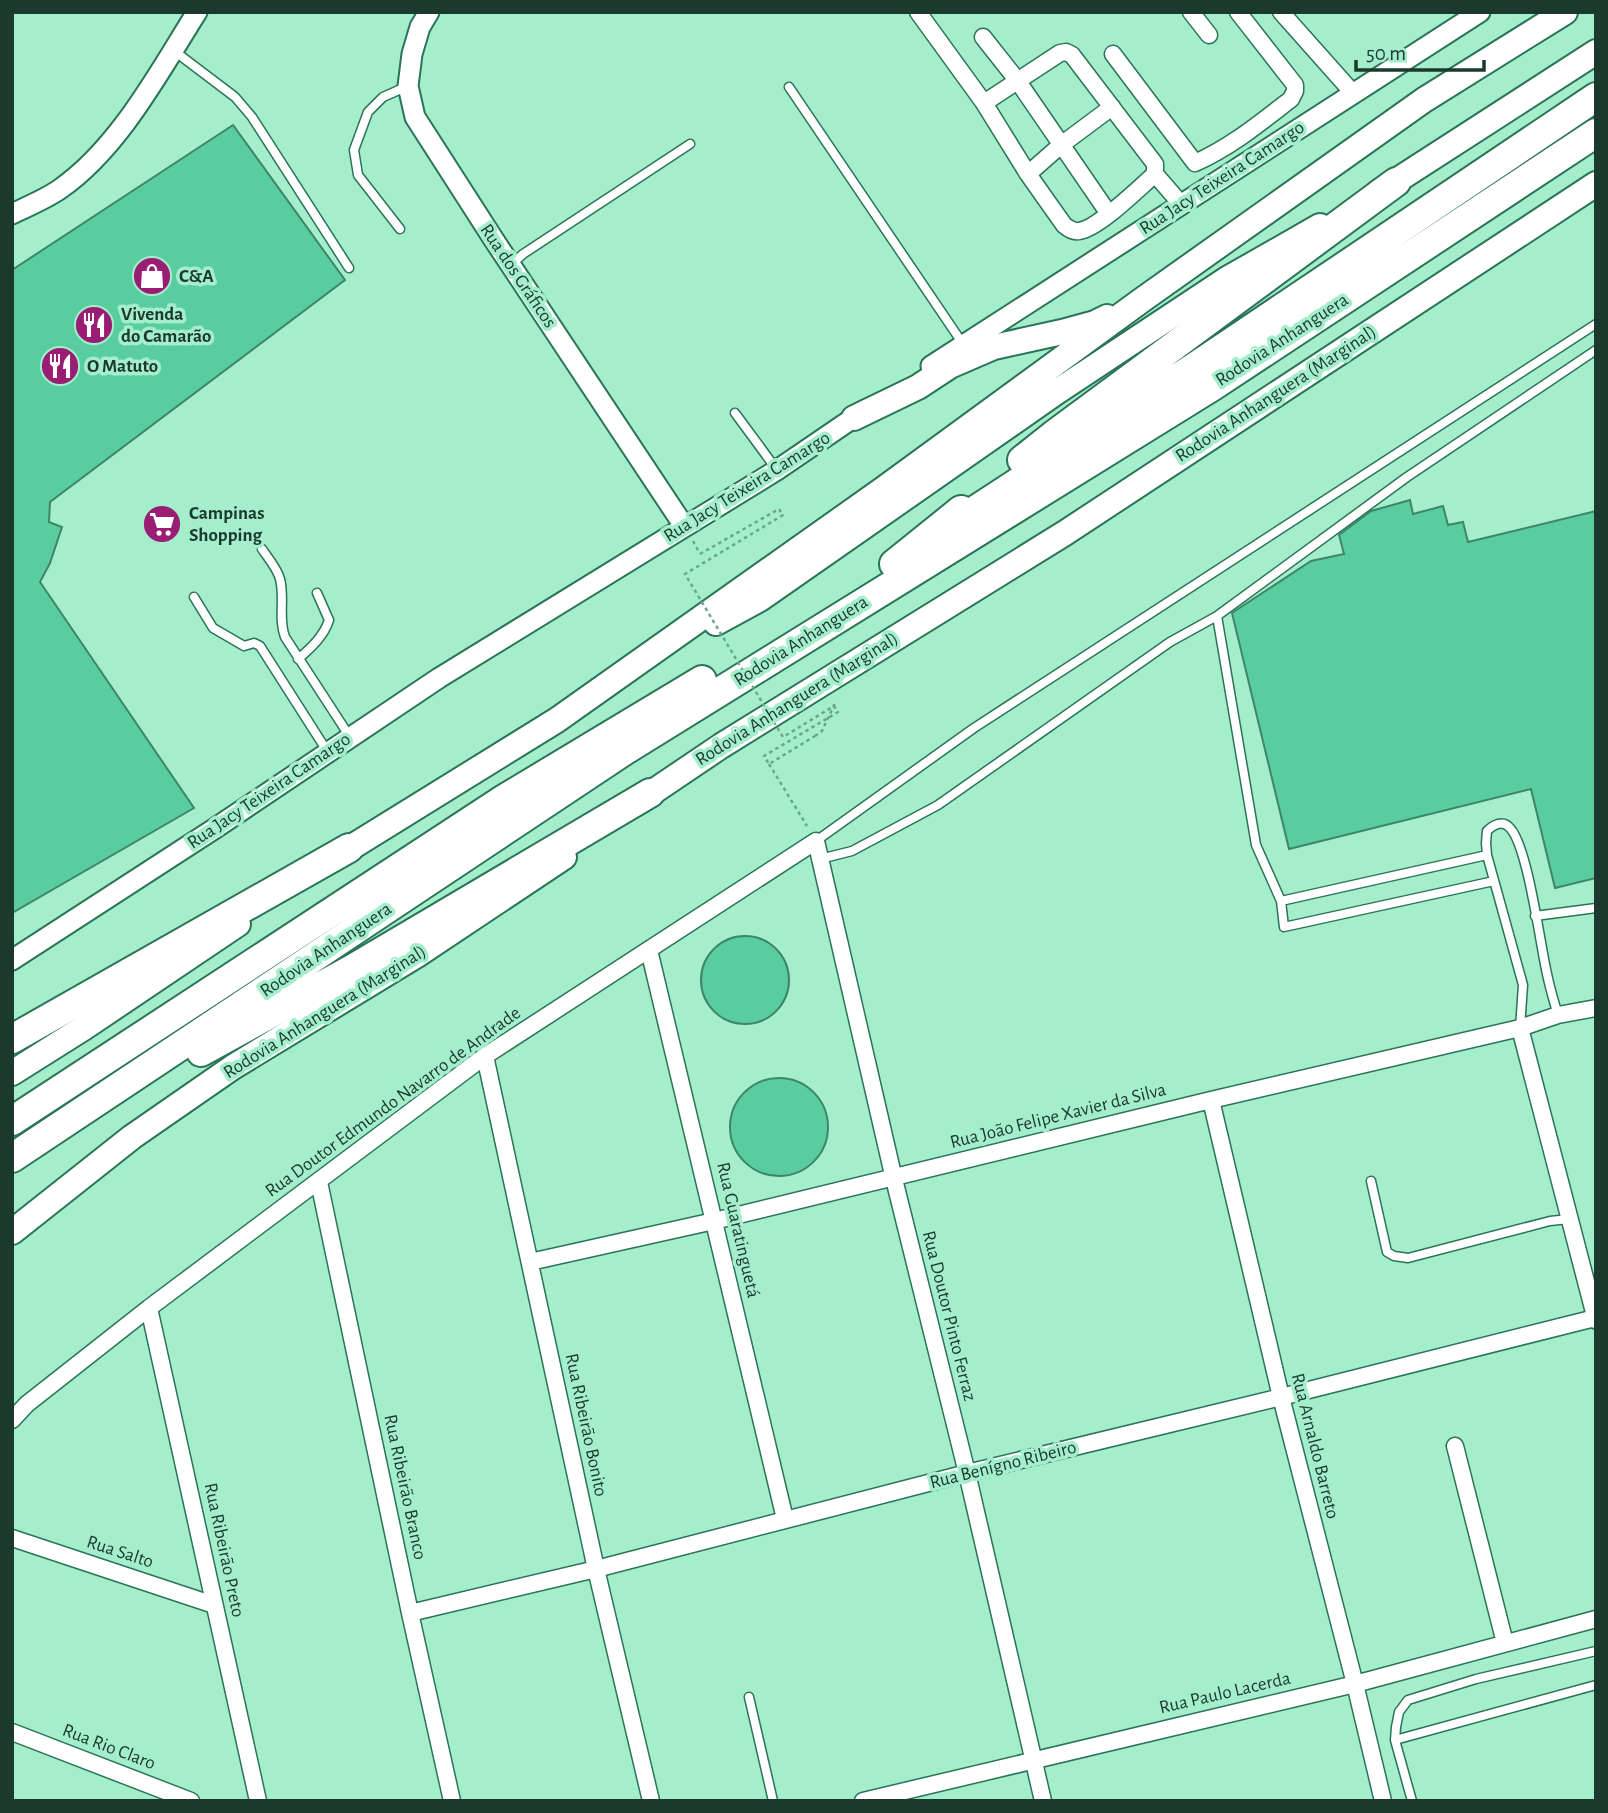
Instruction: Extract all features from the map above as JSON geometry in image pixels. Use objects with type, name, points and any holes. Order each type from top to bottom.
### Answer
[{"type":"highway","points":[[12,1039],[349,848],[557,720],[1424,100],[1565,12]]},
{"type":"highway","points":[[622,673],[760,599],[1058,391],[1227,279],[1396,182],[1596,52]]},
{"type":"highway","name":"Rodovia Anhanguera","points":[[12,1121],[504,799],[894,564],[1196,366],[1596,97]]},
{"type":"highway","name":"Rodovia Anhanguera","points":[[12,1158],[624,751],[1213,386],[1596,133]]},
{"type":"highway","points":[[894,564],[1056,433],[1396,182]]},
{"type":"highway","name":"Rodovia Anhanguera (Marginal)","points":[[12,1232],[132,1137],[233,1067],[418,955],[539,875],[650,793],[721,746],[1065,533],[1596,184]]},
{"type":"highway","points":[[854,418],[918,387],[950,366],[994,347],[1095,323],[1142,300]]},
{"type":"highway","points":[[48,1135],[352,969],[650,793]]},
{"type":"highway","points":[[12,1073],[85,1027],[349,848]]},
{"type":"street","points":[[12,214],[59,190],[86,168],[121,130],[197,12]]},
{"type":"street","name":"Rua dos Gráficos","points":[[429,12],[420,27],[412,54],[408,86],[415,117],[684,526]]},
{"type":"street","points":[[918,12],[984,103],[1028,174],[1070,230],[1077,232],[1089,228],[1155,174]]},
{"type":"street","points":[[1191,12],[1209,35]]},
{"type":"street","points":[[1195,163],[1244,135],[1290,99],[1295,91],[1295,85],[1238,12]]},
{"type":"street","points":[[1280,12],[1353,93]]},
{"type":"street","name":"Rua Jacy Teixeira Camargo","points":[[12,960],[466,661],[776,470],[963,344],[1480,12]]},
{"type":"street","points":[[983,37],[1017,80],[1109,214]]},
{"type":"street","points":[[984,103],[1060,53],[1072,55],[1155,164],[1155,174],[1181,204]]},
{"type":"street","points":[[1113,54],[1213,183]]},
{"type":"street","points":[[1028,174],[1112,107]]},
{"type":"street","name":"Rua Doutor Pinto Ferraz","points":[[816,841],[1043,1801]]},
{"type":"street","name":"Rua Doutor Edmundo Navarro de Andrade","points":[[12,1420],[27,1404],[149,1308],[485,1056],[816,841]]},
{"type":"street","name":"Rua Guaratinguetá","points":[[649,950],[785,1519]]},
{"type":"street","name":"Rua João Felipe Xavier da Silva","points":[[530,1262],[894,1179],[1211,1100],[1520,1028],[1558,1015],[1596,1008]]},
{"type":"street","points":[[1520,1028],[1596,1318]]},
{"type":"street","name":"Rua Ribeirão Bonito","points":[[485,1056],[596,1569],[650,1801]]},
{"type":"street","name":"Rua Arnaldo Barreto","points":[[1211,1100],[1281,1397],[1383,1801]]},
{"type":"street","name":"Rua Ribeirão Branco","points":[[319,1182],[452,1801]]},
{"type":"street","name":"Rua Ribeirão Preto","points":[[149,1308],[258,1801]]},
{"type":"street","name":"Rua Benígno Ribeiro","points":[[410,1613],[596,1569],[967,1473],[1596,1318]]},
{"type":"street","points":[[1455,1446],[1505,1643]]},
{"type":"street","name":"Rua Salto","points":[[12,1538],[215,1605]]},
{"type":"street","name":"Rua Paulo Lacerda","points":[[863,1801],[1355,1685],[1596,1619]]},
{"type":"street","name":"Rua Rio Claro","points":[[12,1731],[191,1801]]},
{"type":"lane","points":[[173,50],[235,97],[252,117],[349,268]]},
{"type":"lane","points":[[400,229],[358,175],[354,150],[368,112],[383,97],[408,86]]},
{"type":"lane","points":[[789,87],[963,344]]},
{"type":"lane","points":[[510,265],[690,144]]},
{"type":"lane","points":[[816,841],[974,728],[1596,324]]},
{"type":"lane","points":[[820,859],[852,851],[938,805],[1170,642],[1217,616],[1407,477],[1596,350]]},
{"type":"lane","points":[[735,413],[776,470]]},
{"type":"lane","points":[[262,549],[281,582],[282,628],[285,637],[350,737]]},
{"type":"lane","points":[[298,659],[316,642],[329,620],[317,593]]},
{"type":"lane","points":[[194,597],[213,628],[244,646],[254,643],[260,646],[327,752]]},
{"type":"lane","points":[[1217,616],[1256,845],[1281,901],[1284,927],[1494,881]]},
{"type":"lane","points":[[1520,1028],[1523,985],[1486,843],[1487,831],[1497,824],[1508,825],[1519,843],[1547,976],[1558,1015]]},
{"type":"lane","points":[[1281,901],[1488,855]]},
{"type":"lane","points":[[1535,916],[1596,908]]},
{"type":"lane","points":[[1371,1181],[1387,1252],[1394,1256],[1408,1258],[1550,1221],[1569,1219]]},
{"type":"lane","points":[[1412,1801],[1395,1740],[1399,1712],[1408,1700],[1476,1679],[1596,1651]]},
{"type":"lane","points":[[1395,1740],[1596,1685]]},
{"type":"lane","points":[[749,1698],[773,1801]]},
{"type":"path","points":[[699,554],[779,509],[783,515],[685,574],[783,737],[834,706],[838,712],[764,757],[816,841]]},
{"type":"path","points":[[769,764],[815,736]]},
{"type":"building","points":[[233,125],[345,280],[50,502],[49,522],[62,527],[50,563],[40,582],[194,808],[12,913],[12,270]]},
{"type":"building","points":[[1410,500],[1413,514],[1443,506],[1448,525],[1463,522],[1468,542],[1596,511],[1596,878],[1555,888],[1531,789],[1289,849],[1232,613],[1311,561],[1344,554],[1339,535],[1371,511]]},
{"type":"building","points":[[745,936],[762,939],[776,949],[786,963],[789,980],[786,997],[776,1011],[762,1021],[745,1024],[728,1021],[714,1011],[704,997],[701,980],[704,963],[714,949],[728,939]]},
{"type":"building","points":[[779,1078],[798,1082],[814,1092],[824,1108],[828,1127],[824,1146],[814,1162],[798,1172],[779,1176],[760,1172],[744,1162],[734,1146],[730,1127],[734,1108],[744,1092],[760,1082]]},
{"type":"place","name":"C&A","points":[[152,276]]},
{"type":"place","name":"Vivenda do Camarão","points":[[94,325]]},
{"type":"place","name":"O Matuto","points":[[60,366]]},
{"type":"place","name":"Campinas Shopping","points":[[162,524]]}]
